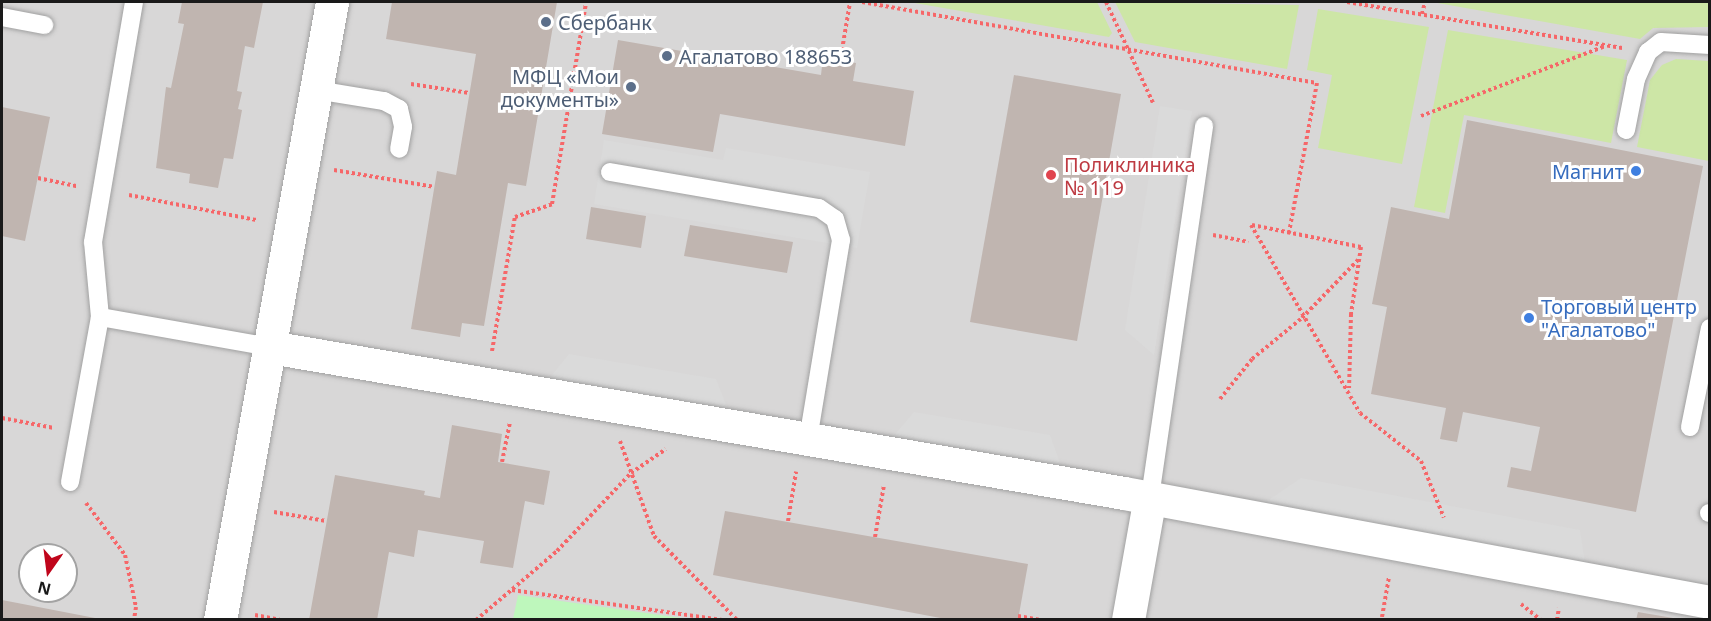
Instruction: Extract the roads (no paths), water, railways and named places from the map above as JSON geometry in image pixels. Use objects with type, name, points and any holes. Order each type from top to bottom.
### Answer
[{"type":"street","points":[[233,616],[270,347],[332,2]]},
{"type":"street","points":[[270,347],[1150,497],[1710,602]]},
{"type":"street","points":[[1128,620],[1150,497]]},
{"type":"lane","points":[[70,482],[100,316],[93,242],[134,2]]},
{"type":"lane","points":[[2,17],[44,25]]},
{"type":"lane","points":[[1626,130],[1636,79],[1648,52],[1661,42],[1710,45]]},
{"type":"lane","points":[[316,90],[384,101],[399,110],[403,127],[399,149]]},
{"type":"lane","points":[[1150,497],[1204,126]]},
{"type":"lane","points":[[610,172],[819,208],[835,219],[841,240],[807,439]]},
{"type":"lane","points":[[100,316],[270,347]]},
{"type":"lane","points":[[1690,427],[1710,328]]},
{"type":"place","name":"Сбербанк","points":[[546,22]]},
{"type":"place","name":"Агалатово 188653","points":[[667,56]]},
{"type":"place","name":"МФЦ «Мои документы»","points":[[631,87]]},
{"type":"place","name":"Магнит","points":[[1636,171]]},
{"type":"place","name":"Поликлиника № 119","points":[[1051,175]]},
{"type":"place","name":"Торговый центр \"Агалатово\"","points":[[1529,318]]}]
